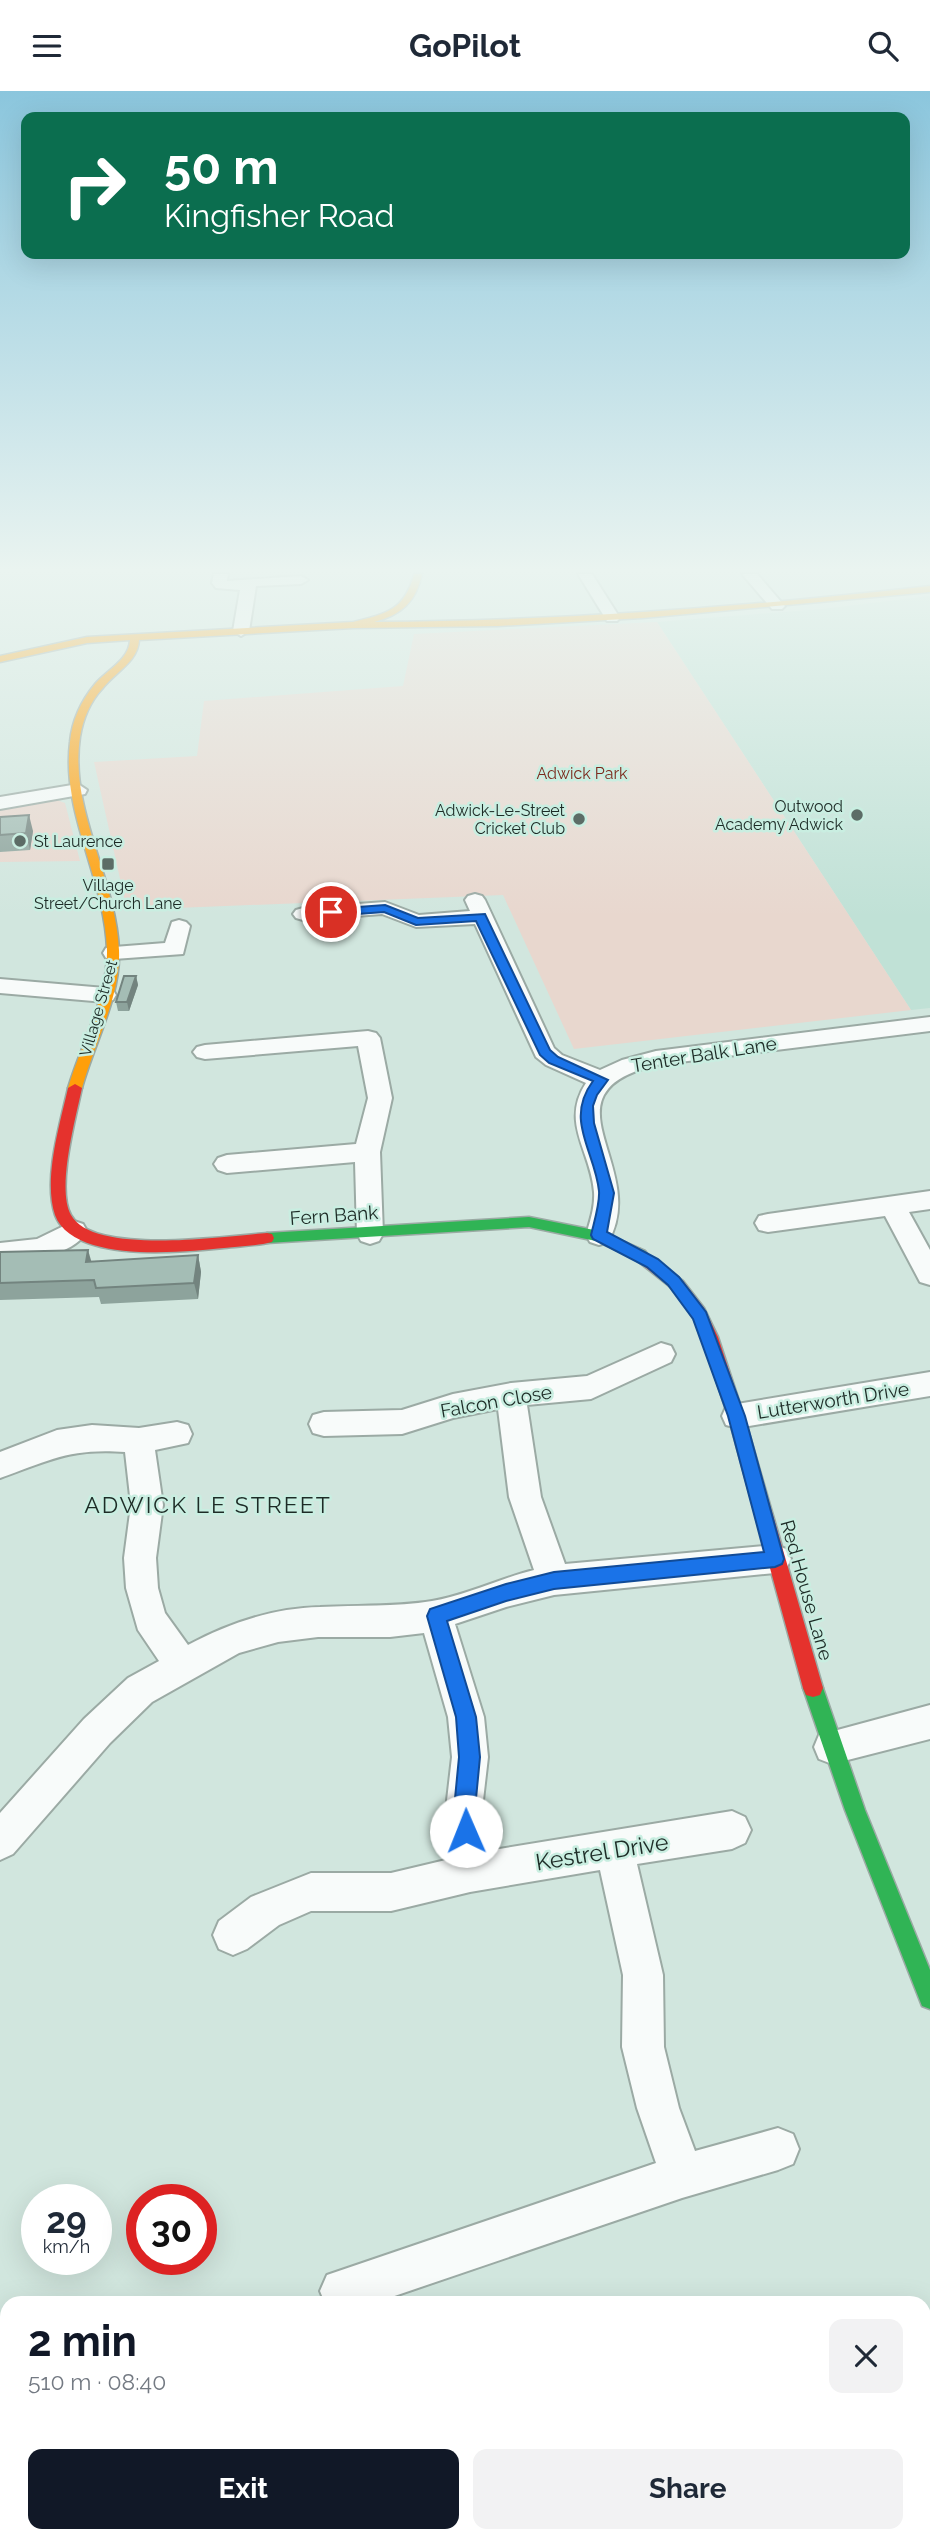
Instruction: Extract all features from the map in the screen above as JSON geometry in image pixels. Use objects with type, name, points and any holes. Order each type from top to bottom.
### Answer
[{"type":"street","name":"Village Street","points":[[74,1231],[61,1212],[61,1177],[87,1044],[105,996],[114,953],[78,790],[73,755],[78,720],[96,688]]},
{"type":"street","points":[[0,803],[78,790]]},
{"type":"street","points":[[303,914],[385,908],[416,921],[478,908],[544,1052],[554,1060],[601,1080],[591,1094],[587,1106],[587,1123],[607,1193],[598,1235]]},
{"type":"street","points":[[114,953],[175,949],[179,926]]},
{"type":"street","points":[[0,986],[105,996]]},
{"type":"street","name":"Tenter Balk Lane","points":[[601,1080],[630,1063],[656,1058],[930,1024]]},
{"type":"street","points":[[205,1052],[368,1038],[380,1098],[367,1152],[370,1234]]},
{"type":"street","points":[[227,1164],[367,1152]]},
{"type":"street","points":[[768,1223],[930,1200]]},
{"type":"street","points":[[892,1205],[930,1275]]},
{"type":"street","name":"Fern Bank","points":[[74,1231],[101,1244],[124,1247],[370,1234],[529,1222],[567,1226],[598,1235]]},
{"type":"street","points":[[0,1253],[42,1248],[74,1231]]},
{"type":"street","name":"Red House Lane","points":[[598,1235],[653,1263],[674,1281],[693,1304],[707,1330],[737,1416],[775,1559],[832,1747],[930,1998]]},
{"type":"street","name":"Falcon Close","points":[[324,1424],[402,1422],[453,1406],[512,1395],[590,1387],[661,1354]]},
{"type":"street","name":"Lutterworth Drive","points":[[737,1416],[930,1384]]},
{"type":"street","points":[[512,1395],[525,1497],[554,1580]]},
{"type":"street","points":[[0,1465],[57,1443],[92,1437],[139,1440],[177,1434]]},
{"type":"street","points":[[139,1440],[147,1505],[140,1558],[142,1587],[150,1619],[182,1665]]},
{"type":"street","points":[[0,1842],[97,1731],[140,1690],[232,1639],[278,1627],[318,1622],[390,1622],[436,1616],[506,1592],[554,1580],[775,1559]]},
{"type":"street","points":[[436,1616],[466,1717],[470,1757],[464,1809],[470,1873]]},
{"type":"street","points":[[832,1747],[930,1722]]},
{"type":"street","name":"Kestrel Drive","points":[[233,1935],[265,1911],[311,1892],[391,1892],[470,1873],[732,1830]]},
{"type":"street","points":[[614,1850],[643,1975],[643,2047],[658,2108],[682,2176]]},
{"type":"street","points":[[344,2291],[682,2176],[778,2149]]},
{"type":"shaded area","name":"Outwood Academy Adwick","points":[[700,688],[930,688],[930,1008],[911,1010]]},
{"type":"green space","name":"Adwick Park","points":[[371,688],[700,688],[911,1010],[574,1049],[503,895],[127,910],[94,762],[197,756],[204,701]]},
{"type":"green space","points":[[54,799],[65,803],[80,861],[0,862],[0,806]]},
{"type":"building","points":[[29,815],[26,833],[0,835],[0,817]]},
{"type":"building","points":[[124,976],[136,976],[127,1002],[116,1002]]},
{"type":"building","points":[[88,1250],[86,1262],[198,1255],[194,1283],[96,1288],[94,1280],[0,1283],[0,1252]]},
{"type":"traffic: fast","points":[[267,1238],[529,1222],[599,1236],[640,1255]]},
{"type":"traffic: fast","points":[[813,1688],[855,1810],[930,1998]]},
{"type":"traffic: slow","points":[[75,1088],[109,984],[113,951],[106,900],[84,825],[74,774],[75,736],[81,715],[97,688]]},
{"type":"traffic: jam","points":[[75,1088],[62,1153],[59,1187],[63,1216],[75,1231],[96,1240],[124,1245],[188,1245],[267,1238]]},
{"type":"traffic: jam","points":[[640,1255],[678,1285],[698,1312],[710,1337],[737,1419],[813,1688]]},
{"type":"place","name":"Outwood Academy Adwick","points":[[857,815]]},
{"type":"place","name":"Adwick-Le-Street Cricket Club","points":[[579,819]]},
{"type":"place","name":"St Laurence","points":[[20,841]]},
{"type":"place","name":"Village Street/Church Lane","points":[[108,864]]},
{"type":"district","name":"ADWICK LE STREET","points":[[208,1505]]},
{"type":"route","points":[[331,912],[385,908],[416,921],[481,917],[544,1052],[568,1067],[601,1080],[595,1086],[587,1106],[587,1123],[607,1193],[598,1235],[632,1249],[653,1263],[674,1281],[693,1304],[707,1330],[737,1416],[775,1559],[554,1580],[506,1592],[436,1616],[466,1717],[470,1757],[464,1809],[466,1831]]}]
